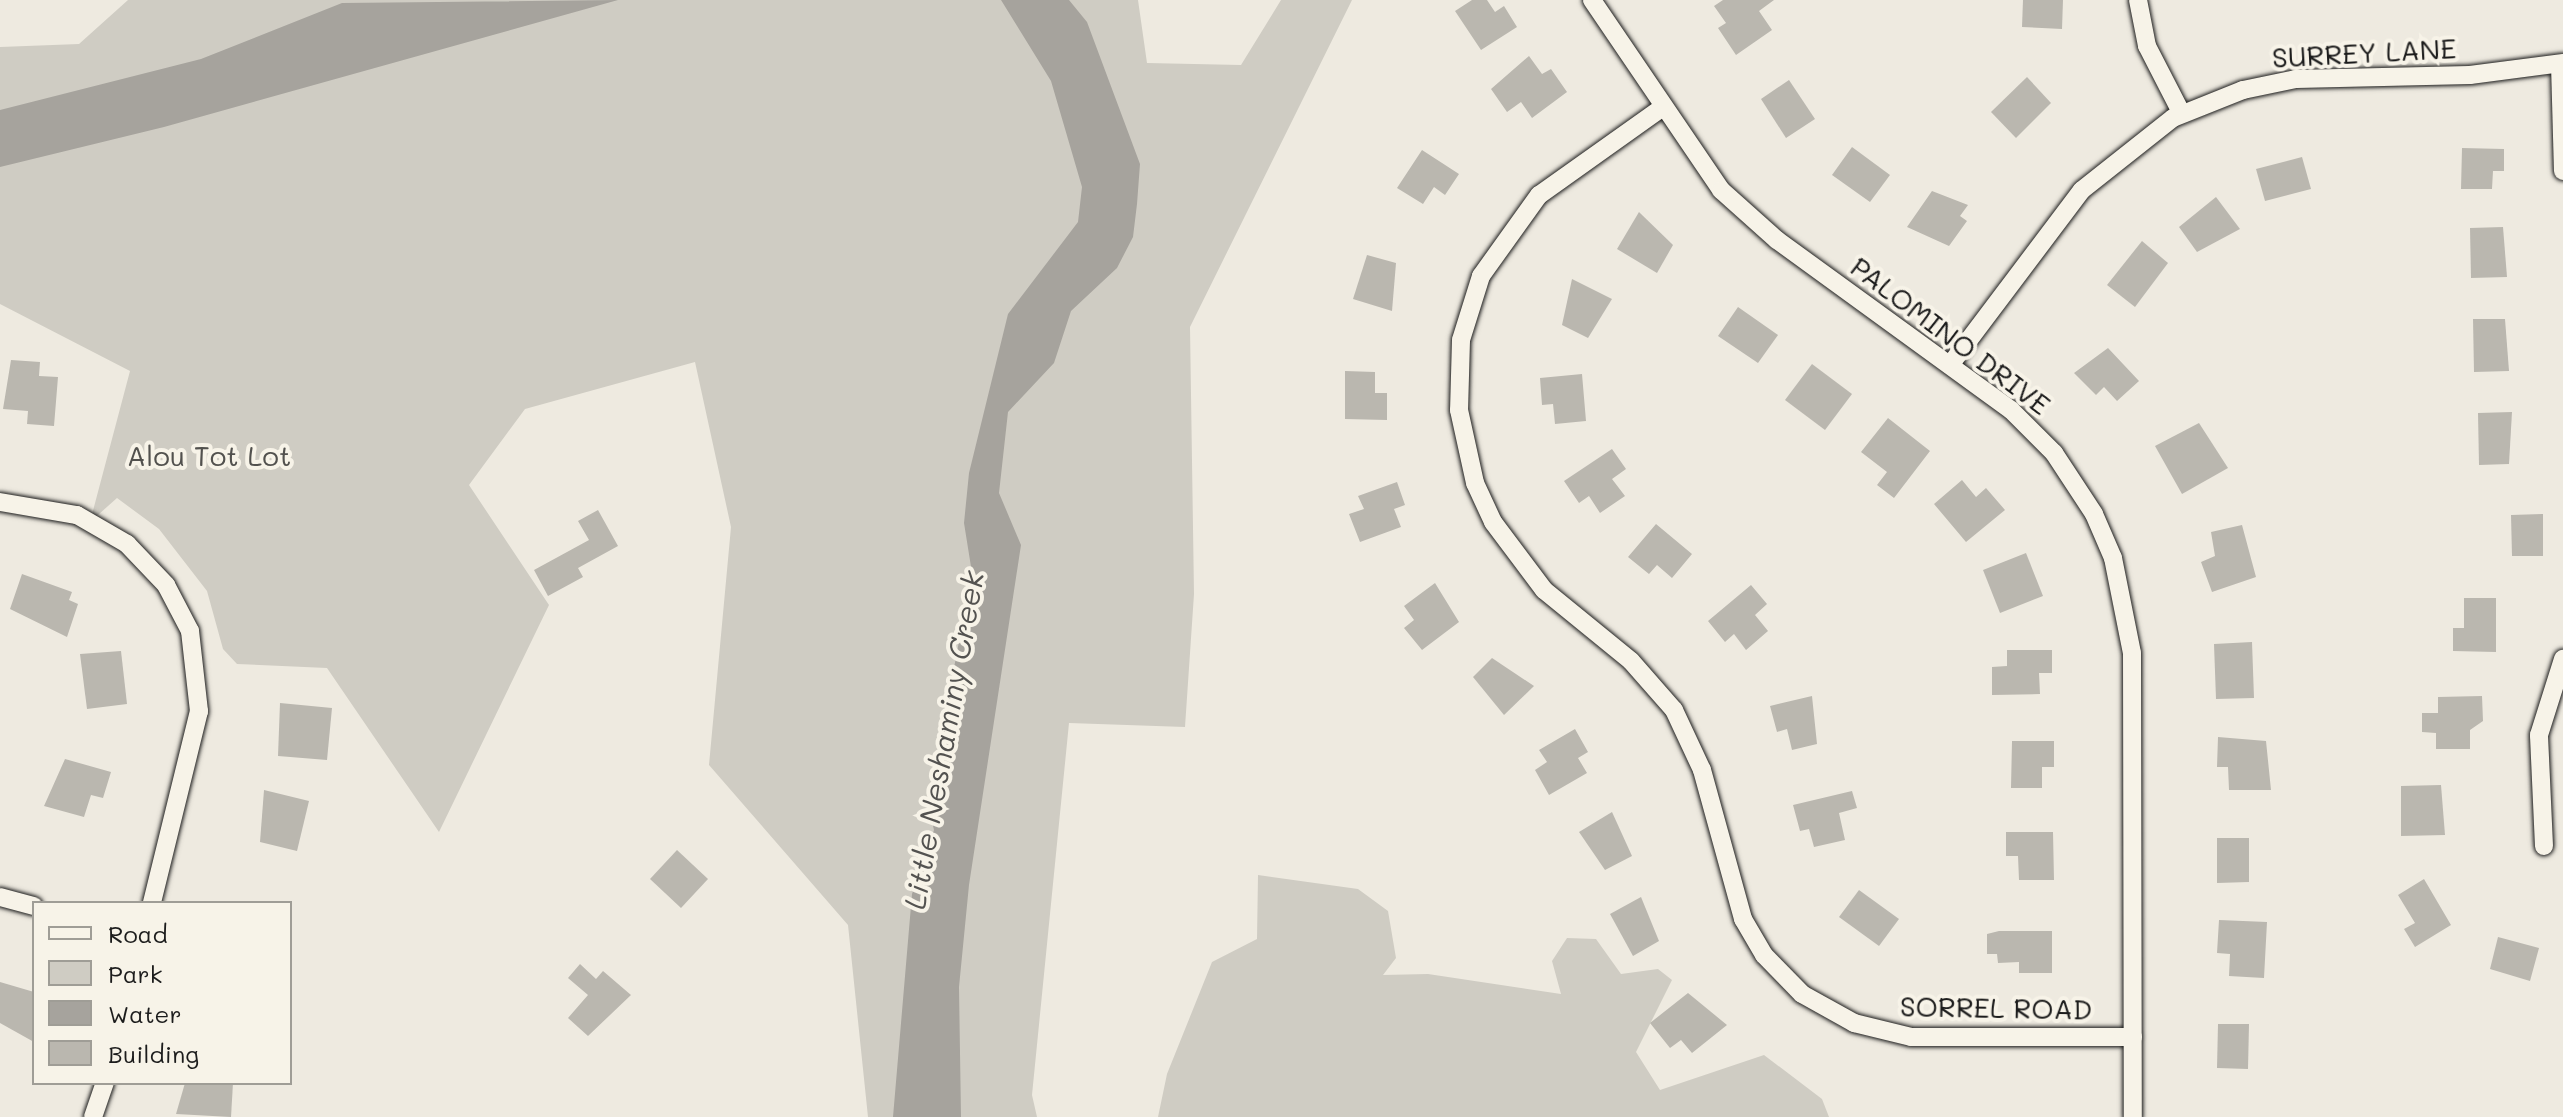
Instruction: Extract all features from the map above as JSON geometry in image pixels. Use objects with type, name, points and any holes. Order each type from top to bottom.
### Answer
[{"type":"street","name":"PALOMINO DRIVE","points":[[1592,0],[1721,190],[1757,225],[2011,410],[2068,472],[2094,514],[2126,605],[2133,1117]]},
{"type":"street","points":[[2138,0],[2147,46],[2182,114]]},
{"type":"street","points":[[2562,63],[2563,171]]},
{"type":"street","name":"SURREY LANE","points":[[1950,365],[2082,190],[2134,143],[2182,114],[2296,79],[2470,75],[2562,63]]},
{"type":"street","name":"SORREL ROAD","points":[[1663,107],[1539,195],[1481,276],[1461,340],[1459,410],[1475,483],[1493,522],[1544,590],[1631,661],[1674,710],[1702,770],[1743,919],[1764,955],[1802,994],[1854,1023],[1911,1037],[2133,1037]]},
{"type":"street","points":[[0,502],[52,508],[103,528],[148,563],[190,631],[199,711],[152,901]]},
{"type":"street","points":[[2544,846],[2539,735],[2563,659]]},
{"type":"street","points":[[0,897],[32,905]]},
{"type":"street","points":[[93,1117],[104,1085]]},
{"type":"green space","name":"Alou Tot Lot","points":[[128,0],[1138,0],[1147,63],[1241,65],[1281,0],[1352,0],[1190,327],[1194,594],[1185,727],[1069,723],[1032,1095],[1037,1117],[868,1117],[848,925],[709,765],[731,527],[695,362],[525,409],[469,485],[549,605],[439,832],[327,668],[237,664],[223,649],[207,591],[159,529],[117,498],[90,522],[130,371],[0,304],[0,47],[79,44]]},
{"type":"green space","points":[[1258,875],[1358,889],[1388,911],[1396,958],[1383,975],[1428,974],[1561,994],[1552,961],[1567,938],[1596,939],[1621,974],[1658,969],[1672,980],[1636,1052],[1660,1090],[1764,1055],[1822,1099],[1829,1117],[1158,1117],[1167,1074],[1212,962],[1257,939]]},
{"type":"water","points":[[618,0],[164,127],[0,167],[0,110],[201,59],[342,3]]},
{"type":"water","name":"Little Neshaminy Creek","points":[[1001,0],[1069,0],[1087,22],[1140,164],[1137,204],[1133,237],[1117,268],[1071,311],[1054,363],[1008,412],[999,493],[1021,545],[969,885],[959,987],[961,1117],[893,1117],[912,894],[934,830],[928,805],[972,573],[964,523],[969,473],[1008,314],[1078,222],[1082,187],[1051,81]]},
{"type":"building","points":[[1472,0],[1487,0],[1495,12],[1504,6],[1517,27],[1481,50],[1455,11]]},
{"type":"building","points":[[1723,0],[1774,0],[1759,11],[1772,30],[1736,55],[1718,28],[1726,23],[1714,6]]},
{"type":"building","points":[[2023,0],[2063,0],[2062,29],[2022,27]]},
{"type":"building","points":[[1529,56],[1542,74],[1551,69],[1567,92],[1532,118],[1521,102],[1507,112],[1491,89]]},
{"type":"building","points":[[2027,77],[2051,103],[2016,138],[1991,112]]},
{"type":"building","points":[[1789,80],[1815,119],[1786,138],[1761,99]]},
{"type":"building","points":[[1852,147],[1890,175],[1870,202],[1832,175]]},
{"type":"building","points":[[2462,148],[2504,149],[2504,171],[2493,171],[2492,189],[2461,189]]},
{"type":"building","points":[[1422,150],[1459,174],[1445,195],[1434,187],[1423,204],[1397,188]]},
{"type":"building","points":[[2302,157],[2311,189],[2265,201],[2256,169]]},
{"type":"building","points":[[1932,191],[1968,205],[1960,216],[1967,221],[1949,246],[1907,227]]},
{"type":"building","points":[[2216,197],[2240,229],[2197,252],[2179,227]]},
{"type":"building","points":[[1639,212],[1673,245],[1657,273],[1617,249]]},
{"type":"building","points":[[2503,227],[2507,277],[2471,278],[2470,228]]},
{"type":"building","points":[[2142,241],[2168,263],[2135,307],[2107,285]]},
{"type":"building","points":[[1367,255],[1396,263],[1392,311],[1353,299]]},
{"type":"building","points":[[1572,279],[1612,299],[1588,338],[1562,325]]},
{"type":"building","points":[[1738,307],[1778,335],[1758,363],[1718,336]]},
{"type":"building","points":[[2473,319],[2505,319],[2509,371],[2474,372]]},
{"type":"building","points":[[2108,348],[2139,381],[2117,401],[2104,387],[2096,395],[2074,373]]},
{"type":"building","points":[[11,360],[40,362],[39,376],[58,377],[54,426],[27,424],[28,411],[3,409]]},
{"type":"building","points":[[1812,364],[1852,394],[1825,430],[1785,400]]},
{"type":"building","points":[[1345,371],[1375,372],[1375,393],[1387,393],[1387,420],[1345,419]]},
{"type":"building","points":[[1582,374],[1586,421],[1555,424],[1553,404],[1542,405],[1540,378]]},
{"type":"building","points":[[2512,412],[2509,464],[2479,465],[2478,413]]},
{"type":"building","points":[[1888,418],[1930,451],[1894,498],[1877,485],[1887,472],[1861,452]]},
{"type":"building","points":[[2199,423],[2228,468],[2182,494],[2155,446]]},
{"type":"building","points":[[1612,449],[1626,469],[1612,479],[1625,496],[1600,513],[1589,496],[1579,503],[1564,481]]},
{"type":"building","points":[[1962,480],[1976,497],[1986,488],[2005,510],[1966,542],[1934,504]]},
{"type":"building","points":[[1397,482],[1405,505],[1394,509],[1401,527],[1360,542],[1349,514],[1364,509],[1358,496]]},
{"type":"building","points":[[598,510],[618,546],[578,568],[583,577],[548,596],[534,570],[589,540],[578,521]]},
{"type":"building","points":[[2543,514],[2543,556],[2512,556],[2511,515]]},
{"type":"building","points":[[1656,524],[1692,554],[1672,578],[1657,565],[1649,574],[1628,557]]},
{"type":"building","points":[[2242,525],[2256,577],[2212,592],[2201,562],[2215,556],[2211,532]]},
{"type":"building","points":[[2026,553],[2043,596],[2000,613],[1983,570]]},
{"type":"building","points":[[22,574],[72,592],[69,600],[78,604],[67,637],[10,609]]},
{"type":"building","points":[[1435,583],[1459,622],[1422,650],[1404,628],[1414,620],[1404,606]]},
{"type":"building","points":[[1751,585],[1767,604],[1755,615],[1768,631],[1746,650],[1734,634],[1725,642],[1708,621]]},
{"type":"building","points":[[2464,598],[2496,598],[2496,652],[2453,651],[2453,628],[2464,628]]},
{"type":"building","points":[[2252,642],[2254,698],[2216,699],[2214,644]]},
{"type":"building","points":[[2007,650],[2052,650],[2052,673],[2039,673],[2040,694],[1992,695],[1992,667],[2007,666]]},
{"type":"building","points":[[121,651],[127,704],[87,709],[80,654]]},
{"type":"building","points":[[1492,658],[1534,686],[1504,715],[1473,677]]},
{"type":"building","points":[[1812,696],[1817,744],[1792,750],[1787,729],[1777,732],[1770,706]]},
{"type":"building","points":[[2482,696],[2483,721],[2470,730],[2470,749],[2436,749],[2436,733],[2422,732],[2422,713],[2438,713],[2438,697]]},
{"type":"building","points":[[280,703],[332,708],[327,760],[278,756]]},
{"type":"building","points":[[1575,729],[1588,752],[1578,758],[1587,773],[1549,795],[1535,770],[1547,762],[1539,750]]},
{"type":"building","points":[[2218,737],[2266,741],[2271,790],[2229,790],[2228,767],[2217,767]]},
{"type":"building","points":[[2012,741],[2054,741],[2054,767],[2042,767],[2042,788],[2011,788]]},
{"type":"building","points":[[65,759],[111,772],[103,798],[91,795],[84,817],[44,806]]},
{"type":"building","points":[[2441,785],[2445,835],[2401,836],[2401,786]]},
{"type":"building","points":[[264,790],[309,801],[297,851],[260,842]]},
{"type":"building","points":[[1852,791],[1857,808],[1839,813],[1845,840],[1814,847],[1809,829],[1800,831],[1793,805]]},
{"type":"building","points":[[1612,812],[1632,856],[1605,870],[1579,832]]},
{"type":"building","points":[[2006,832],[2053,832],[2054,880],[2019,880],[2018,856],[2006,856]]},
{"type":"building","points":[[2217,838],[2249,838],[2249,882],[2217,883]]},
{"type":"building","points":[[677,850],[708,879],[681,908],[650,879]]},
{"type":"building","points":[[2424,879],[2451,925],[2415,947],[2404,929],[2415,923],[2398,895]]},
{"type":"building","points":[[1859,890],[1899,919],[1879,946],[1839,917]]},
{"type":"building","points":[[1641,897],[1659,941],[1633,956],[1610,914]]},
{"type":"building","points":[[2219,920],[2267,922],[2264,978],[2229,976],[2230,954],[2217,953]]},
{"type":"building","points":[[1999,931],[2052,931],[2052,973],[2019,973],[2019,962],[1998,963],[1997,954],[1987,954],[1987,934]]},
{"type":"building","points":[[2498,937],[2539,948],[2530,981],[2490,969]]},
{"type":"building","points":[[580,964],[596,979],[603,971],[631,995],[588,1036],[568,1018],[588,995],[568,978]]},
{"type":"building","points":[[0,982],[32,991],[32,1041],[0,1023]]},
{"type":"building","points":[[1688,993],[1727,1025],[1692,1053],[1681,1040],[1670,1048],[1650,1023]]},
{"type":"building","points":[[2218,1024],[2249,1024],[2248,1069],[2217,1068]]},
{"type":"building","points":[[184,1085],[233,1085],[231,1117],[176,1114]]}]
